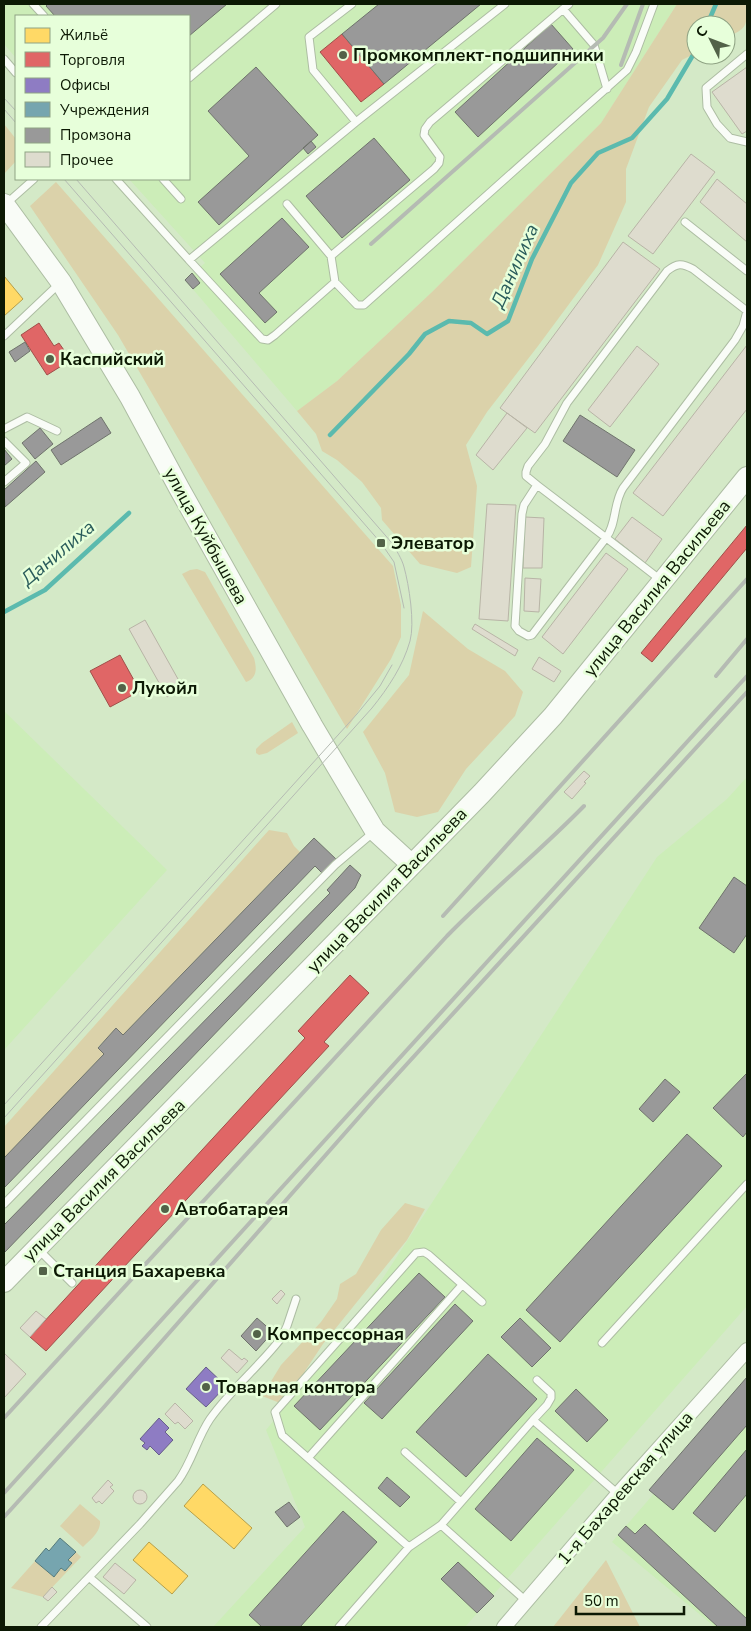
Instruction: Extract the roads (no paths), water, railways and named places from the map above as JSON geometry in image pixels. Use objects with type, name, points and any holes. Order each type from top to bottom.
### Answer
[{"type":"main road","name":"улица Куйбышева","points":[[4,205],[61,282],[130,397],[312,725],[375,831],[411,864]]},
{"type":"main road","name":"улица Василия Васильева","points":[[4,1282],[230,1052],[553,716],[747,477]]},
{"type":"street","name":"1-я Бахаревская улица","points":[[504,1627],[618,1494],[747,1350]]},
{"type":"lane","points":[[33,4],[43,15]]},
{"type":"lane","points":[[190,77],[276,4]]},
{"type":"lane","points":[[352,4],[309,38],[313,70],[356,122]]},
{"type":"lane","points":[[190,260],[356,122],[505,4]]},
{"type":"lane","points":[[331,256],[439,163],[440,157],[424,135],[425,129],[430,122],[569,4]]},
{"type":"lane","points":[[287,204],[331,256],[335,282],[358,305],[364,305],[371,301],[627,70],[632,62],[654,4]]},
{"type":"lane","points":[[563,9],[594,46],[607,89]]},
{"type":"lane","points":[[747,54],[706,88],[707,107],[717,124],[730,138],[747,142]]},
{"type":"lane","points":[[4,59],[15,72]]},
{"type":"lane","points":[[4,205],[33,180]]},
{"type":"lane","points":[[117,180],[262,339],[268,340],[275,335],[335,282]]},
{"type":"lane","points":[[164,180],[181,199]]},
{"type":"lane","points":[[685,222],[747,271]]},
{"type":"lane","points":[[537,485],[524,504],[522,514],[515,622],[516,628],[528,636],[532,635],[606,538],[612,530],[618,496],[736,340],[743,326],[747,311],[693,269],[683,264],[674,265],[667,271],[567,403],[545,444],[528,466],[526,472],[526,476],[537,485],[606,538],[662,581]]},
{"type":"lane","points":[[4,336],[61,282]]},
{"type":"lane","points":[[4,429],[27,417],[58,430]]},
{"type":"lane","points":[[4,441],[26,462],[4,482]]},
{"type":"lane","points":[[4,1204],[335,865],[375,831]]},
{"type":"lane","points":[[602,1343],[747,1184]]},
{"type":"lane","points":[[37,1248],[72,1283]]},
{"type":"lane","points":[[410,1547],[282,1435],[275,1412],[416,1253],[424,1252],[482,1302]]},
{"type":"lane","points":[[308,1458],[462,1285]]},
{"type":"lane","points":[[41,1627],[140,1524],[184,1473],[198,1439],[210,1419],[282,1337],[296,1300]]},
{"type":"lane","points":[[339,1627],[410,1547],[440,1525],[551,1398],[551,1393],[537,1380]]},
{"type":"lane","points":[[533,1420],[618,1494]]},
{"type":"lane","points":[[404,1452],[461,1502]]},
{"type":"lane","points":[[440,1525],[526,1601]]},
{"type":"lane","points":[[89,1578],[147,1627]]},
{"type":"waterway","name":"Данилиха","points":[[711,15],[716,4]]},
{"type":"waterway","name":"Данилиха","points":[[330,435],[409,354],[425,334],[449,321],[471,323],[487,334],[508,321],[532,259],[571,183],[598,153],[632,138],[667,99],[687,65]]},
{"type":"waterway","name":"Данилиха","points":[[4,612],[45,590],[129,513]]},
{"type":"tram line","points":[[4,98],[15,110]]},
{"type":"tram line","points":[[4,109],[15,122]]},
{"type":"tram line","points":[[65,180],[381,543],[394,562],[404,608]]},
{"type":"tram line","points":[[4,1118],[372,708],[399,668],[410,641],[412,624],[406,575],[402,561],[392,543],[77,180]]},
{"type":"tram line","points":[[4,1105],[357,714],[380,686],[392,665]]},
{"type":"railway","points":[[371,244],[603,38],[627,4]]},
{"type":"railway","points":[[621,65],[643,4]]},
{"type":"railway","points":[[443,916],[747,579]]},
{"type":"railway","points":[[716,676],[747,639]]},
{"type":"railway","points":[[4,1493],[747,676]]},
{"type":"railway","points":[[4,1517],[104,1407],[375,1099],[747,692]]},
{"type":"railway","points":[[4,1418],[447,936],[584,806]]},
{"type":"place","name":"Промкомплект-подшипники","points":[[343,55]]},
{"type":"place","name":"Каспийский","points":[[50,359]]},
{"type":"place","name":"Элеватор","points":[[381,543]]},
{"type":"place","name":"Лукойл","points":[[122,688]]},
{"type":"place","name":"Автобатарея","points":[[165,1209]]},
{"type":"place","name":"Станция Бахаревка","points":[[43,1271]]},
{"type":"place","name":"Компрессорная","points":[[257,1334]]},
{"type":"place","name":"Товарная контора","points":[[206,1387]]}]
